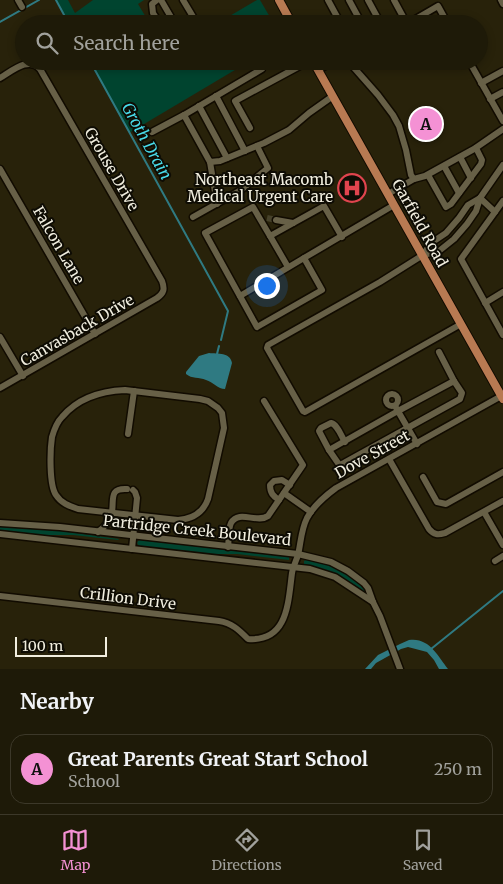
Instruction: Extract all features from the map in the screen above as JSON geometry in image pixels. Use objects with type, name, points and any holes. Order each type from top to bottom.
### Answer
[{"type":"main road","points":[[279,0],[287,15]]},
{"type":"main road","name":"Garfield Road","points":[[318,70],[503,397]]},
{"type":"street","points":[[18,0],[22,7]]},
{"type":"street","points":[[154,15],[152,4],[157,0]]},
{"type":"street","points":[[161,0],[170,15]]},
{"type":"street","points":[[183,0],[192,15]]},
{"type":"street","points":[[328,0],[336,15]]},
{"type":"street","points":[[348,0],[357,15]]},
{"type":"street","points":[[368,0],[376,15]]},
{"type":"street","points":[[394,0],[402,15]]},
{"type":"street","points":[[501,0],[503,4]]},
{"type":"street","points":[[419,15],[436,3],[443,15]]},
{"type":"street","name":"Grouse Drive","points":[[0,78],[15,70]]},
{"type":"street","name":"Grouse Drive","points":[[41,70],[162,281],[164,291]]},
{"type":"street","points":[[152,132],[259,70]]},
{"type":"street","points":[[250,128],[235,101],[293,70]]},
{"type":"street","points":[[356,70],[378,95],[396,120],[406,150],[411,176],[414,179]]},
{"type":"street","points":[[474,70],[502,116]]},
{"type":"street","points":[[481,83],[503,71]]},
{"type":"street","points":[[490,99],[503,92]]},
{"type":"street","points":[[216,96],[245,151]]},
{"type":"street","points":[[210,162],[220,161],[245,151],[288,130],[333,96]]},
{"type":"street","points":[[199,106],[227,158]]},
{"type":"street","points":[[184,115],[210,162],[217,204]]},
{"type":"street","points":[[388,194],[414,179],[428,175],[476,148],[503,129]]},
{"type":"street","points":[[193,217],[241,190],[268,168],[257,146]]},
{"type":"street","points":[[428,175],[446,207],[451,204],[481,164],[482,160],[476,148]]},
{"type":"street","points":[[460,157],[471,178]]},
{"type":"street","points":[[461,324],[305,412],[267,348],[268,345],[387,278],[423,255],[439,251],[454,239],[467,224],[476,211],[480,198],[503,165]]},
{"type":"street","points":[[444,166],[459,194]]},
{"type":"street","name":"Falcon Lane","points":[[1,173],[95,334]]},
{"type":"street","points":[[480,198],[495,212]]},
{"type":"street","points":[[423,255],[431,243],[446,233],[468,205],[480,198]]},
{"type":"street","points":[[503,201],[461,259],[503,334]]},
{"type":"street","points":[[240,296],[394,205]]},
{"type":"street","points":[[270,236],[324,206],[342,237]]},
{"type":"street","points":[[288,267],[270,236],[265,220],[254,207],[205,233],[257,327],[322,290],[304,258]]},
{"type":"street","points":[[276,220],[293,223]]},
{"type":"street","name":"Canvasback Drive","points":[[0,388],[157,298],[164,291]]},
{"type":"street","points":[[485,303],[503,292]]},
{"type":"street","points":[[0,337],[23,376]]},
{"type":"street","points":[[345,442],[334,424],[331,423],[321,428],[320,431],[340,465],[460,399],[462,393],[439,352]]},
{"type":"street","points":[[330,450],[396,409],[454,381]]},
{"type":"street","points":[[128,434],[134,391]]},
{"type":"street","points":[[134,391],[208,401],[222,413],[224,428],[208,500],[202,510],[191,518],[178,520],[78,509],[65,504],[55,494],[51,481],[52,438],[61,418],[67,411],[89,398],[106,392],[134,391]]},
{"type":"street","name":"Dove Street","points":[[248,639],[264,639],[276,631],[280,625],[288,608],[294,566],[304,524],[320,501],[336,488],[503,397]]},
{"type":"street","points":[[228,547],[230,525],[233,521],[241,517],[260,520],[268,516],[303,465],[264,401]]},
{"type":"street","points":[[396,409],[417,444]]},
{"type":"street","points":[[389,459],[433,534],[445,533],[503,501]]},
{"type":"street","points":[[423,477],[437,502],[446,504],[503,472]]},
{"type":"street","points":[[279,500],[272,495],[270,485],[274,481],[282,480],[290,485]]},
{"type":"street","points":[[98,532],[106,524],[112,512],[115,492],[121,489],[130,490],[137,494],[132,549]]},
{"type":"street","points":[[284,493],[311,512]]},
{"type":"street","points":[[484,512],[503,545]]},
{"type":"street","name":"Partridge Creek Boulevard","points":[[0,523],[298,554],[331,562],[356,576],[368,588],[400,669]]},
{"type":"street","name":"Partridge Creek Boulevard","points":[[0,534],[294,566],[335,577],[373,602]]},
{"type":"street","points":[[495,560],[503,556]]},
{"type":"street","name":"Crillion Drive","points":[[0,596],[219,621],[231,624],[248,639]]},
{"type":"green space","points":[[56,0],[68,0],[75,13],[93,0],[144,0],[138,4],[145,15],[64,15]]},
{"type":"green space","points":[[260,0],[269,15],[231,15]]},
{"type":"green space","points":[[94,70],[235,70],[129,133]]},
{"type":"green space","points":[[0,527],[61,531],[119,539],[73,535],[44,535],[0,530]]},
{"type":"green space","points":[[140,540],[289,557],[289,560],[139,546],[137,543]]},
{"type":"green space","points":[[307,559],[346,574],[359,584],[365,592],[351,582],[336,575],[305,565],[304,561]]},
{"type":"water","points":[[209,353],[223,354],[231,359],[232,363],[225,389],[209,381],[186,374],[199,356]]},
{"type":"water","points":[[409,640],[422,641],[427,644],[437,653],[448,669],[439,669],[427,652],[408,647],[376,663],[371,669],[365,669],[378,655]]},
{"type":"waterway","name":"Groth Drain","points":[[0,22],[39,0]]},
{"type":"waterway","name":"Groth Drain","points":[[56,0],[64,15]]},
{"type":"waterway","name":"Groth Drain","points":[[95,70],[228,311],[221,340]]},
{"type":"waterway","name":"Groth Drain","points":[[217,354],[219,346]]},
{"type":"waterway","points":[[431,649],[503,591]]},
{"type":"tunnel","points":[[267,218],[276,220]]},
{"type":"place","name":"Great Parents Great Start School","points":[[426,124]]},
{"type":"place","name":"Northeast Macomb Medical Urgent Care","points":[[352,188]]}]
